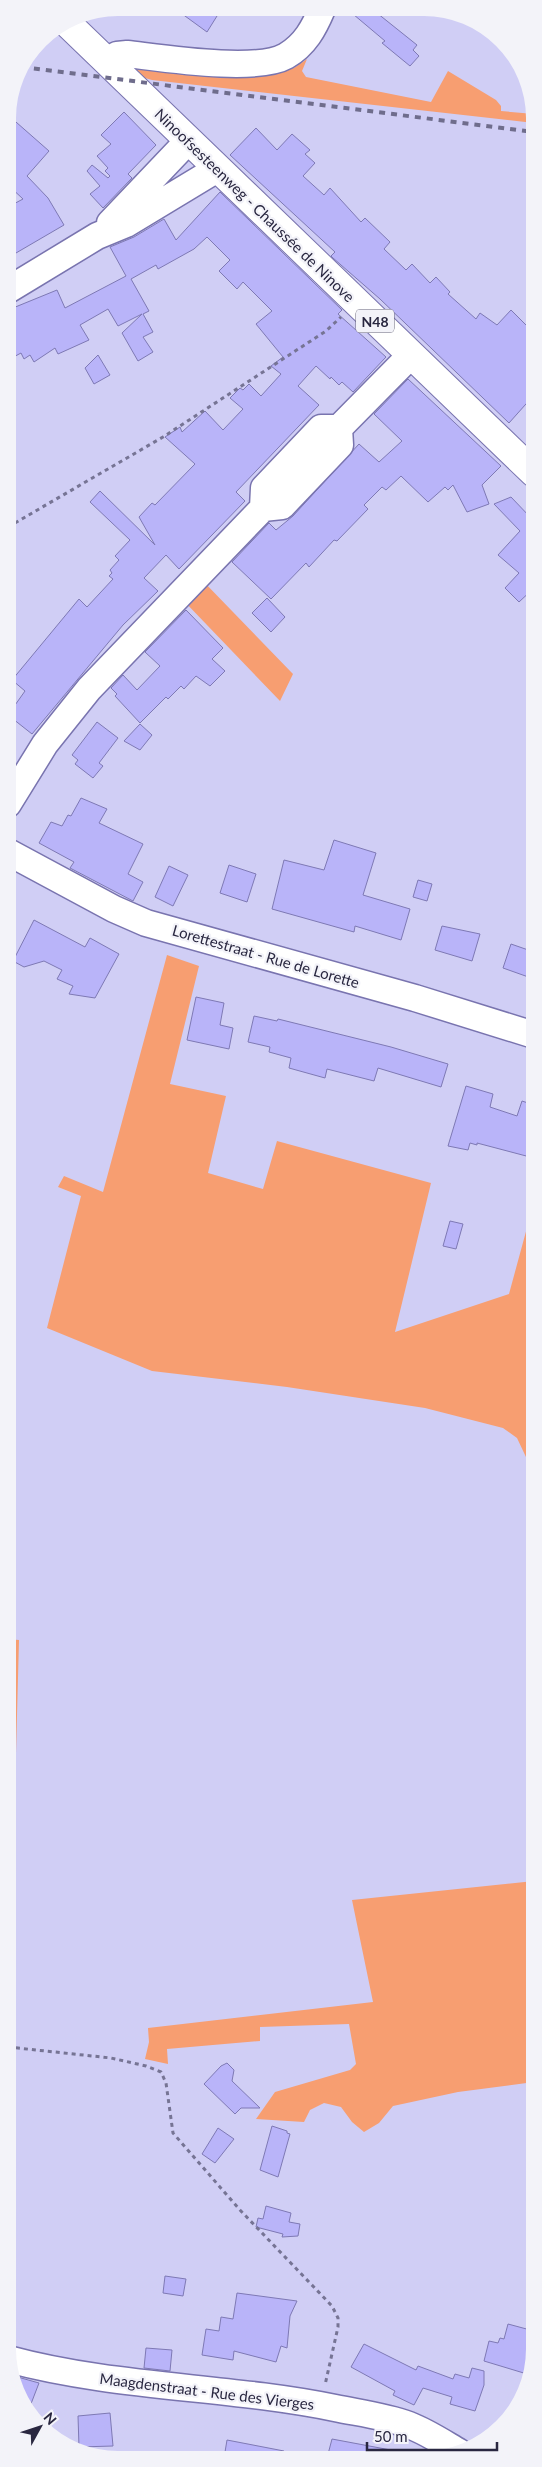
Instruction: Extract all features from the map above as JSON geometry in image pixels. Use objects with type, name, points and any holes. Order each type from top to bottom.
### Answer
[{"type":"main road","name":"N48","points":[[72,28],[106,61]]},
{"type":"main road","name":"Ninoofsesteenweg - Chaussée de Ninove","points":[[106,61],[526,465]]},
{"type":"street","points":[[106,61],[117,55],[127,54],[189,61],[250,64],[270,62],[284,57],[310,35],[319,16]]},
{"type":"street","points":[[97,236],[157,176],[188,141]]},
{"type":"street","points":[[16,285],[97,236],[126,224],[176,196],[217,169]]},
{"type":"street","points":[[157,176],[176,196]]},
{"type":"street","points":[[16,791],[45,744],[89,689],[263,508],[282,506],[340,445],[339,428],[411,356]]},
{"type":"street","name":"Lorettestraat - Rue de Lorette","points":[[16,856],[114,909],[146,923],[416,998],[526,1032]]},
{"type":"street","name":"Maagdenstraat - Rue des Vierges","points":[[17,2361],[46,2369],[103,2378],[268,2396],[322,2405],[407,2424],[428,2433],[451,2447]]},
{"type":"path","points":[[16,522],[163,436],[326,331],[357,303]]},
{"type":"path","points":[[16,2048],[110,2058],[146,2066],[161,2072],[166,2083],[173,2132],[240,2210],[332,2306],[338,2318],[338,2327],[322,2405]]},
{"type":"shaded area","points":[[307,59],[302,71],[306,77],[431,102],[448,71],[496,100],[501,106],[501,111],[526,113],[526,122],[152,80],[138,76],[133,70],[135,66],[273,73],[294,68]]},
{"type":"shaded area","points":[[201,579],[293,674],[280,701],[182,599]]},
{"type":"shaded area","points":[[167,955],[199,966],[170,1084],[226,1096],[208,1173],[263,1189],[277,1141],[431,1183],[395,1332],[509,1294],[526,1231],[526,1457],[517,1438],[503,1428],[425,1408],[287,1387],[152,1371],[47,1328],[81,1196],[58,1187],[64,1176],[103,1192]]},
{"type":"shaded area","points":[[16,1640],[19,1640],[16,1753]]},
{"type":"shaded area","points":[[526,1882],[526,2083],[458,2092],[393,2106],[379,2123],[364,2132],[352,2122],[341,2107],[324,2103],[310,2110],[304,2122],[256,2119],[275,2092],[350,2070],[356,2064],[349,2024],[260,2027],[260,2041],[167,2049],[168,2064],[145,2059],[149,2042],[148,2028],[373,2002],[352,1900]]},
{"type":"building","points":[[185,16],[217,16],[207,32]]},
{"type":"building","points":[[355,16],[381,16],[417,45],[413,50],[419,56],[410,66],[382,43],[385,41]]},
{"type":"building","points":[[124,112],[156,145],[128,174],[132,178],[103,208],[90,194],[100,186],[87,171],[92,165],[108,178],[110,176],[105,171],[108,168],[97,156],[111,144],[101,135]]},
{"type":"building","points":[[16,122],[49,151],[27,176],[48,198],[64,225],[16,253],[16,203],[23,199],[16,192]]},
{"type":"building","points":[[256,128],[277,150],[292,134],[310,150],[305,154],[315,163],[303,176],[324,195],[330,188],[361,222],[365,218],[390,242],[384,249],[406,270],[412,264],[430,283],[436,277],[450,292],[448,294],[476,319],[480,313],[497,325],[511,310],[526,325],[526,404],[509,423],[380,299],[333,258],[331,256],[335,252],[230,155]]},
{"type":"building","points":[[220,192],[342,310],[338,314],[386,357],[353,392],[342,382],[339,385],[331,377],[330,379],[316,366],[298,386],[319,405],[236,492],[245,501],[179,569],[166,555],[144,578],[158,591],[123,625],[32,734],[16,721],[16,704],[25,691],[16,683],[16,675],[79,599],[87,607],[113,579],[109,576],[112,573],[110,570],[119,560],[115,556],[130,540],[90,502],[100,491],[155,545],[139,517],[152,503],[155,505],[195,464],[165,437],[180,427],[182,432],[205,411],[223,430],[243,409],[230,398],[240,388],[243,390],[249,384],[261,396],[281,374],[271,366],[283,357],[256,324],[272,311],[243,282],[237,289],[219,271],[230,260],[207,237],[194,249],[158,269],[156,265],[131,279],[149,311],[143,314],[153,332],[143,337],[153,352],[138,361],[122,333],[142,314],[118,326],[108,309],[80,325],[89,340],[58,354],[55,348],[34,362],[30,355],[24,359],[21,353],[16,356],[16,307],[57,290],[65,308],[126,276],[110,247],[134,237],[164,219],[176,240]]},
{"type":"building","points":[[98,355],[110,375],[94,384],[85,368]]},
{"type":"building","points":[[408,379],[501,466],[482,485],[489,504],[467,512],[453,485],[448,490],[445,487],[428,502],[401,476],[386,490],[382,487],[364,505],[368,509],[337,541],[334,540],[309,567],[306,563],[271,599],[232,562],[269,523],[276,530],[293,516],[359,444],[379,462],[402,441],[374,414]]},
{"type":"building","points":[[511,497],[526,513],[526,595],[519,602],[505,588],[519,573],[498,555],[520,531],[494,504]]},
{"type":"building","points":[[267,598],[285,617],[271,632],[252,613]]},
{"type":"building","points":[[186,610],[223,648],[212,659],[225,671],[210,686],[196,676],[184,689],[181,686],[168,699],[166,697],[140,723],[115,696],[117,694],[111,688],[123,675],[137,690],[160,666],[145,652]]},
{"type":"building","points":[[97,722],[118,738],[99,763],[103,766],[93,778],[75,764],[78,760],[72,755]]},
{"type":"building","points":[[140,724],[152,735],[140,750],[124,741]]},
{"type":"building","points":[[81,798],[107,809],[99,823],[143,844],[128,874],[143,882],[133,901],[70,868],[74,862],[39,843],[51,822],[62,826],[68,815],[71,816]]},
{"type":"building","points":[[334,840],[376,853],[363,895],[410,909],[401,940],[355,926],[354,932],[272,909],[284,860],[324,870]]},
{"type":"building","points":[[229,865],[256,874],[247,902],[220,893]]},
{"type":"building","points":[[169,866],[188,875],[173,906],[155,897]]},
{"type":"building","points":[[418,880],[432,884],[427,901],[413,897]]},
{"type":"building","points":[[34,920],[85,947],[90,938],[119,954],[95,998],[69,994],[73,986],[57,979],[62,970],[44,961],[24,967],[16,963],[16,955]]},
{"type":"building","points":[[442,926],[480,934],[472,961],[435,950]]},
{"type":"building","points":[[511,944],[526,949],[526,976],[503,968]]},
{"type":"building","points":[[196,997],[224,1003],[220,1025],[233,1028],[229,1049],[187,1040]]},
{"type":"building","points":[[254,1016],[277,1021],[278,1019],[391,1047],[448,1064],[441,1087],[378,1068],[374,1081],[327,1069],[325,1078],[289,1068],[291,1058],[269,1052],[270,1047],[248,1042]]},
{"type":"building","points":[[466,1086],[493,1094],[490,1107],[517,1116],[522,1101],[526,1102],[526,1156],[477,1143],[477,1145],[470,1143],[468,1150],[448,1146]]},
{"type":"building","points":[[450,1221],[463,1224],[456,1249],[443,1246]]},
{"type":"building","points":[[227,2063],[234,2070],[232,2081],[260,2108],[241,2108],[235,2114],[204,2084],[221,2066]]},
{"type":"building","points":[[272,2126],[287,2131],[290,2134],[278,2177],[260,2170]]},
{"type":"building","points":[[218,2128],[234,2139],[215,2163],[202,2154]]},
{"type":"building","points":[[266,2206],[291,2213],[289,2222],[300,2224],[298,2236],[282,2237],[283,2234],[256,2227],[258,2218],[263,2219]]},
{"type":"building","points":[[165,2276],[186,2279],[183,2296],[163,2293]]},
{"type":"building","points":[[237,2293],[297,2301],[290,2316],[287,2348],[281,2346],[276,2362],[234,2351],[233,2360],[202,2355],[206,2329],[219,2331],[221,2317],[233,2319]]},
{"type":"building","points":[[508,2324],[526,2329],[526,2356],[523,2373],[484,2361],[489,2341],[498,2343],[500,2338],[504,2339]]},
{"type":"building","points":[[364,2344],[416,2370],[418,2366],[453,2379],[455,2374],[469,2378],[472,2368],[484,2371],[484,2385],[475,2411],[450,2404],[452,2397],[423,2388],[414,2405],[393,2395],[395,2391],[351,2367]]},
{"type":"building","points":[[146,2348],[172,2350],[170,2371],[144,2368]]},
{"type":"building","points":[[21,2378],[39,2383],[32,2402],[24,2388]]},
{"type":"building","points":[[110,2413],[113,2446],[91,2447],[79,2443],[78,2416]]},
{"type":"building","points":[[332,2439],[396,2451],[329,2451]]},
{"type":"building","points":[[227,2440],[284,2451],[225,2451]]},
{"type":"railway","points":[[30,68],[526,131]]}]
